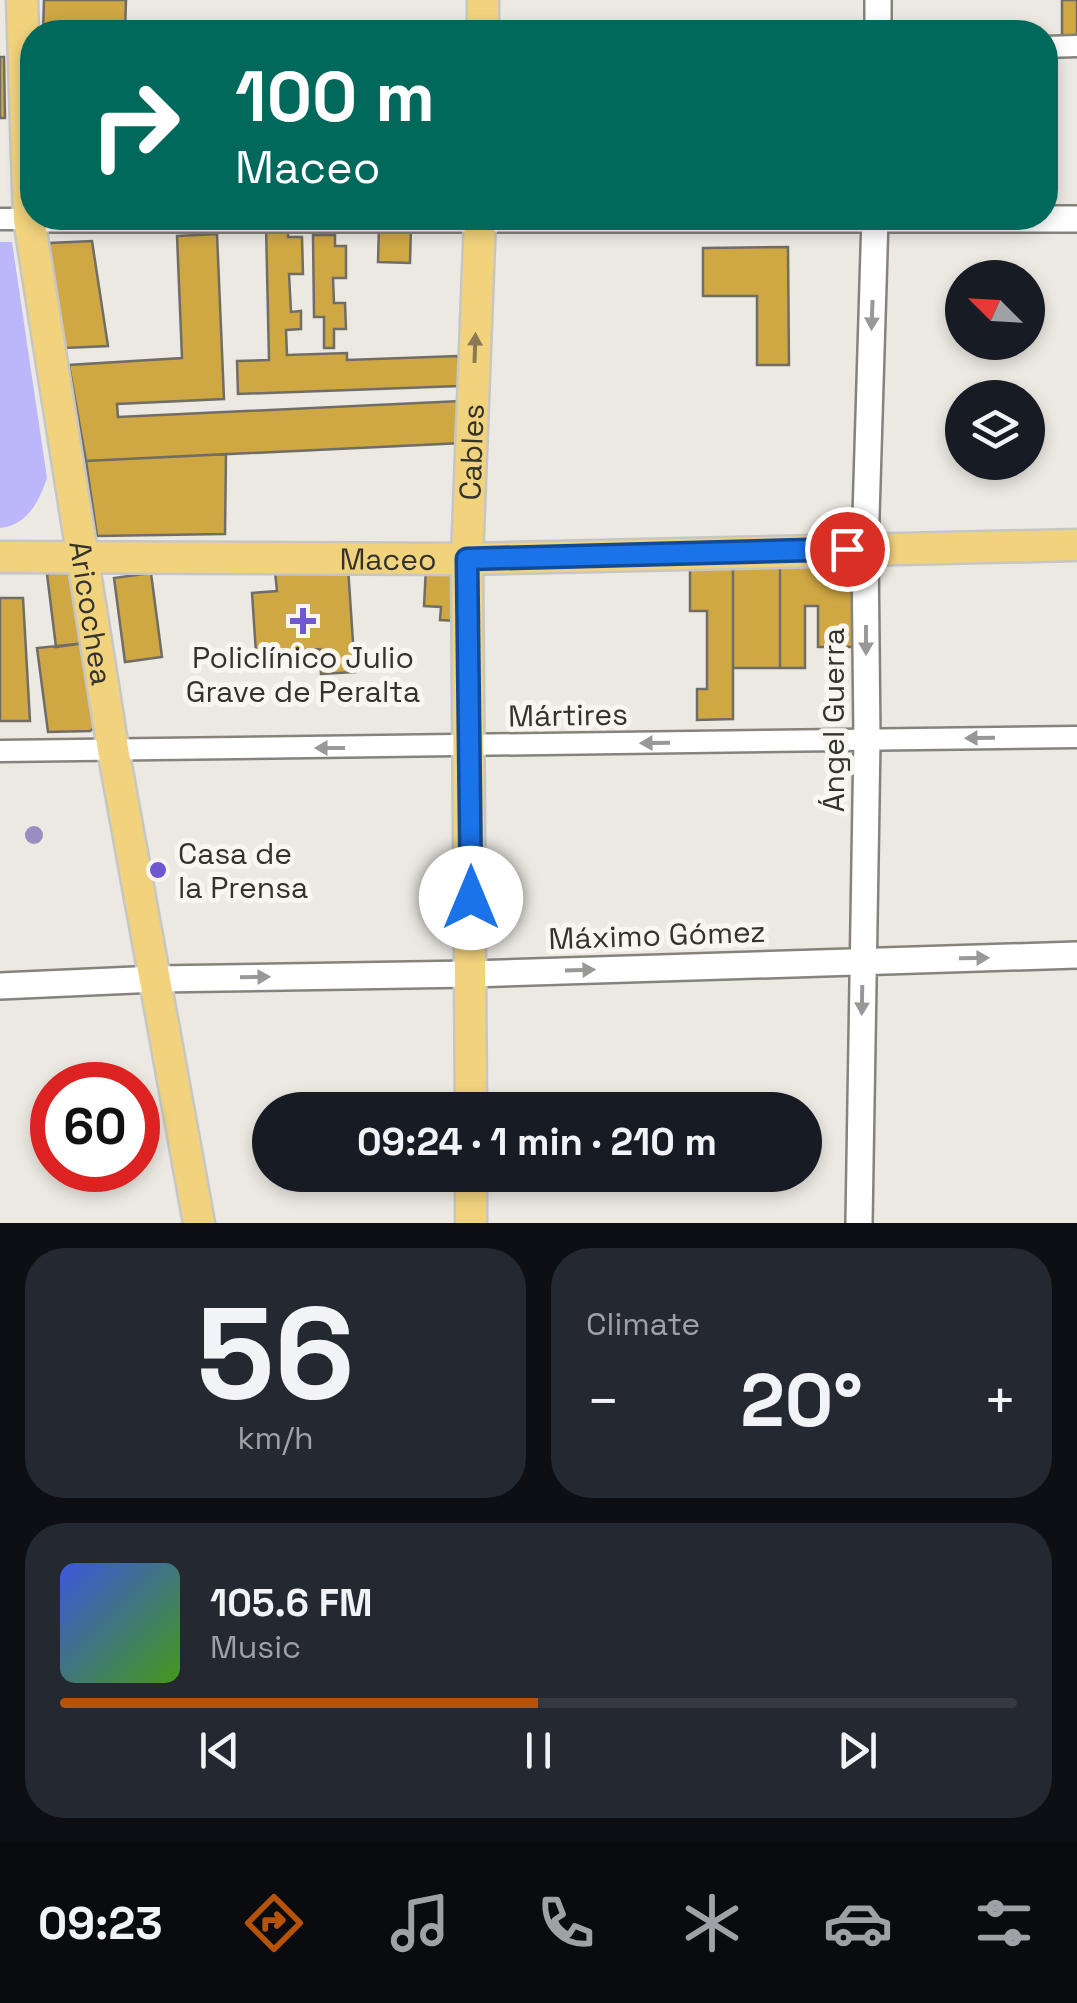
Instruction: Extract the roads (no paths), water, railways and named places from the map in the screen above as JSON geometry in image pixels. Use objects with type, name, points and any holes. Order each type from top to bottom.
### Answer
[{"type":"main road","name":"Aricochea","points":[[19,47],[14,219],[81,556],[199,1223]]},
{"type":"main road","name":"Cables","points":[[471,1092],[467,559],[480,230]]},
{"type":"main road","name":"Maceo","points":[[0,558],[467,559],[1077,546]]},
{"type":"main road","points":[[471,1192],[471,1223]]},
{"type":"street","name":"Ángel Guerra","points":[[859,1223],[866,549],[875,230]]},
{"type":"street","name":"Mártires","points":[[0,750],[1077,737]]},
{"type":"street","name":"Máximo Gómez","points":[[0,986],[157,978],[472,974],[1077,955]]},
{"type":"place","name":"Policlínico Julio Grave de Peralta","points":[[303,621]]},
{"type":"place","name":"Casa de la Prensa","points":[[158,870]]}]
